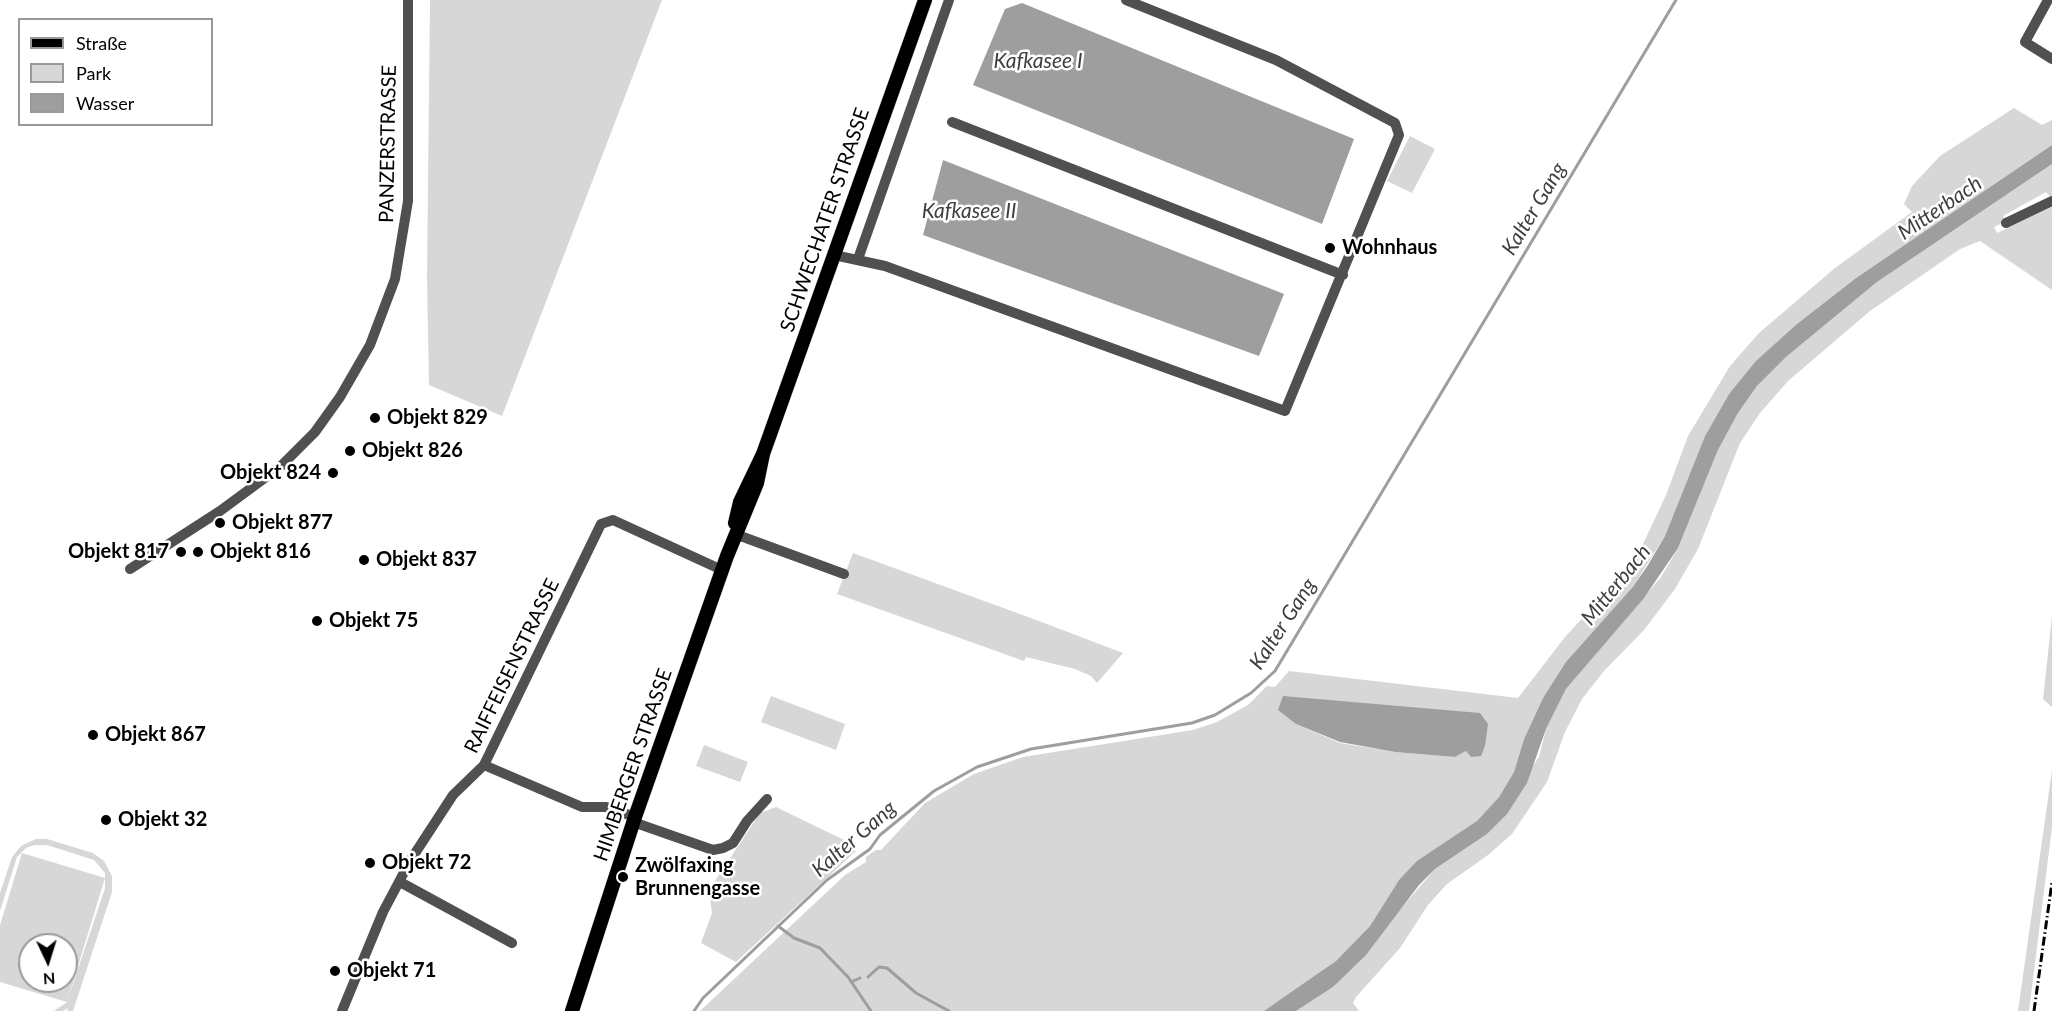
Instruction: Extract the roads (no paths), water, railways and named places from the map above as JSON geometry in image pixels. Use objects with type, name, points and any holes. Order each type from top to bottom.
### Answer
[{"type":"main road","name":"SCHWECHATER STRASSE","points":[[735,534],[740,502],[763,454],[925,0]]},
{"type":"main road","name":"HIMBERGER STRASSE","points":[[572,1011],[634,819],[735,534]]},
{"type":"street","name":"PANZERSTRASSE","points":[[130,569],[220,511],[281,466],[315,432],[340,397],[370,345],[394,279],[408,201],[408,0]]},
{"type":"street","points":[[858,259],[949,0]]},
{"type":"street","points":[[834,255],[885,266],[1285,411],[1399,135],[1395,123],[1276,60],[1126,0]]},
{"type":"street","points":[[2048,0],[2025,42],[2052,59]]},
{"type":"street","points":[[952,122],[1343,275]]},
{"type":"street","points":[[2006,223],[2052,201]]},
{"type":"street","name":"RAIFFEISENSTRASSE","points":[[342,1011],[383,912],[410,861],[453,795],[484,765],[601,524],[607,520],[613,520],[722,570]]},
{"type":"street","points":[[735,534],[844,574]]},
{"type":"street","points":[[484,765],[582,807],[606,807],[713,849],[723,848],[733,843],[747,821],[767,799]]},
{"type":"street","points":[[400,882],[512,943]]},
{"type":"water","name":"Kafkasee I","points":[[1022,3],[1354,139],[1322,224],[973,85],[1005,9]]},
{"type":"water","points":[[2052,145],[2052,164],[1877,282],[1786,357],[1757,386],[1738,413],[1718,450],[1678,548],[1644,598],[1566,689],[1546,729],[1527,783],[1507,814],[1487,834],[1435,869],[1419,885],[1366,955],[1333,987],[1296,1011],[1264,1011],[1336,961],[1370,926],[1399,880],[1417,861],[1477,821],[1499,797],[1514,772],[1524,739],[1543,698],[1566,662],[1632,588],[1648,565],[1665,536],[1705,436],[1729,394],[1756,361],[1797,324],[1856,278]]},
{"type":"water","name":"Kafkasee II","points":[[943,160],[1284,294],[1259,356],[923,235]]},
{"type":"water","points":[[1283,696],[1480,713],[1488,724],[1485,746],[1481,756],[1471,757],[1466,751],[1455,757],[1395,752],[1340,742],[1296,724],[1278,710]]},
{"type":"waterway","name":"Kalter Gang","points":[[694,1011],[703,998],[827,880],[870,849],[880,835],[934,791],[977,767],[1031,749],[1192,723],[1215,715],[1251,693],[1275,671],[1676,0]]},
{"type":"waterway","points":[[778,926],[794,938],[820,948],[848,977],[871,1011]]},
{"type":"waterway","points":[[868,977],[879,967],[887,968],[916,993],[949,1011]]},
{"type":"waterway","points":[[851,982],[860,978]]},
{"type":"railway","points":[[2034,1011],[2052,882]]},
{"type":"place","name":"Wohnhaus","points":[[1330,248]]},
{"type":"place","name":"Objekt 829","points":[[375,418]]},
{"type":"place","name":"Objekt 826","points":[[350,451]]},
{"type":"place","name":"Objekt 824","points":[[333,473]]},
{"type":"place","name":"Objekt 877","points":[[220,523]]},
{"type":"place","name":"Objekt 817","points":[[181,552]]},
{"type":"place","name":"Objekt 816","points":[[198,552]]},
{"type":"place","name":"Objekt 837","points":[[364,560]]},
{"type":"place","name":"Objekt 75","points":[[317,621]]},
{"type":"place","name":"Objekt 867","points":[[93,735]]},
{"type":"place","name":"Objekt 32","points":[[106,820]]},
{"type":"place","name":"Objekt 72","points":[[370,863]]},
{"type":"place","name":"Zwölfaxing Brunnengasse","points":[[623,877]]},
{"type":"place","name":"Objekt 71","points":[[335,971]]},
{"type":"water label","name":"Mitterbach","points":[[1940,208]]},
{"type":"water label","name":"Mitterbach","points":[[1616,585]]}]
